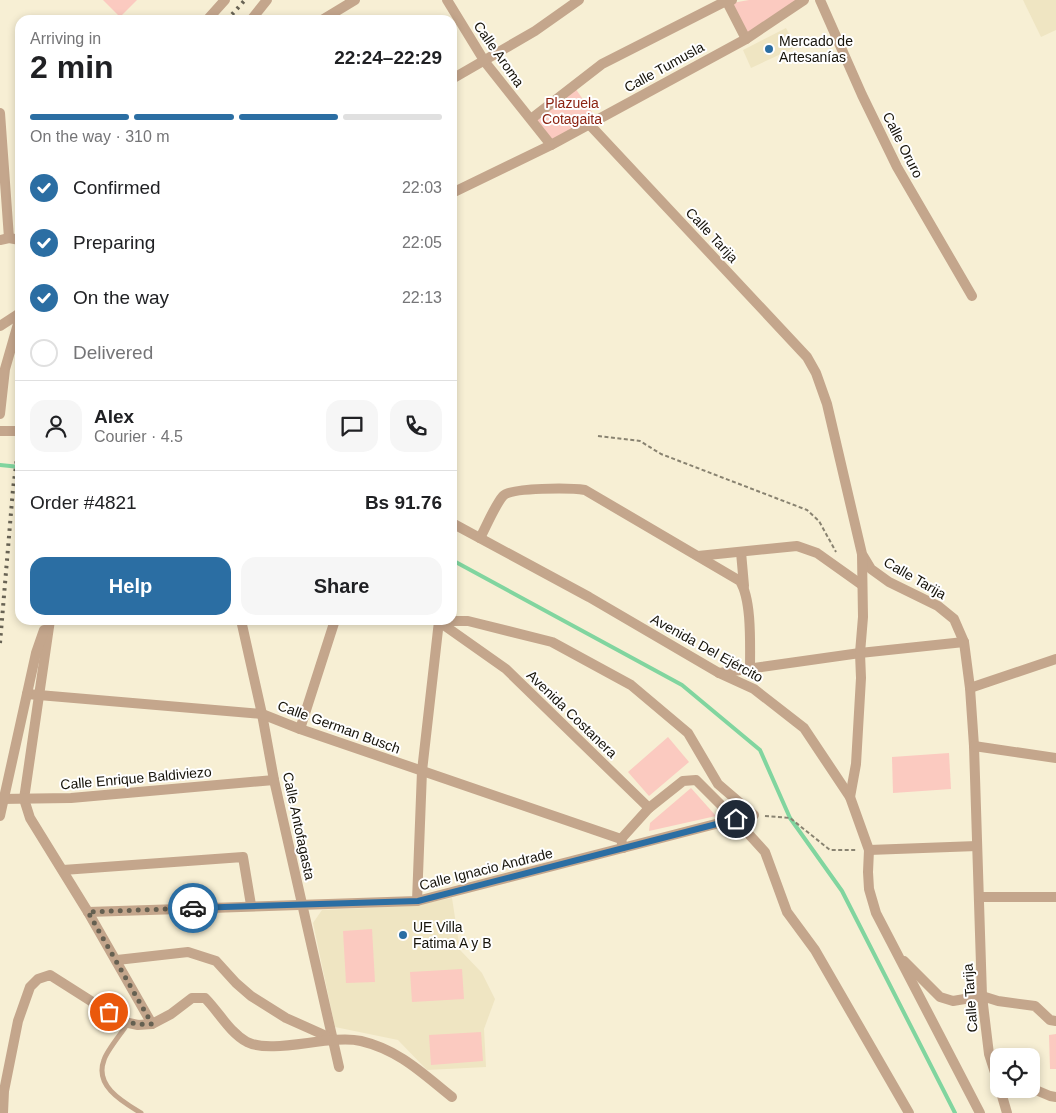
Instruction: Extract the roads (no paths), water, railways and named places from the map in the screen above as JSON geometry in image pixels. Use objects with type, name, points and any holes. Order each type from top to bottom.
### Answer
[{"type":"street","points":[[211,15],[225,0]]},
{"type":"street","points":[[255,15],[267,0]]},
{"type":"street","points":[[330,15],[355,0]]},
{"type":"street","name":"Calle Aroma","points":[[447,0],[456,15]]},
{"type":"street","points":[[457,77],[535,31],[579,0]]},
{"type":"street","points":[[531,119],[602,64],[728,0],[746,39]]},
{"type":"street","name":"Calle Tumusla","points":[[457,191],[551,145],[746,39],[804,0]]},
{"type":"street","name":"Calle Oruro","points":[[820,0],[862,95],[897,167],[972,296]]},
{"type":"street","name":"Calle Aroma","points":[[457,16],[485,62],[551,145]]},
{"type":"street","points":[[0,113],[4,239]]},
{"type":"street","name":"Calle Tarija","points":[[589,124],[807,357],[816,373],[827,404],[862,554],[871,569],[889,582],[938,606],[954,619],[964,642],[970,688],[974,746],[982,996],[990,1056]]},
{"type":"street","points":[[0,326],[15,318]]},
{"type":"street","points":[[0,414],[3,369],[15,331]]},
{"type":"street","points":[[0,431],[15,431]]},
{"type":"street","points":[[480,538],[504,495],[513,491],[572,488],[585,490],[740,580],[744,587]]},
{"type":"street","name":"Avenida Del Ejército","points":[[457,526],[589,597],[718,673],[754,689],[804,728],[850,797],[869,850],[869,889],[876,913],[980,1113]]},
{"type":"street","points":[[698,556],[797,546],[817,554],[862,584]]},
{"type":"street","points":[[741,552],[750,628],[750,669]]},
{"type":"street","points":[[850,797],[856,764],[861,678],[860,653],[863,617],[862,554]]},
{"type":"street","points":[[457,621],[468,621],[552,642],[631,685],[688,733],[718,784],[754,815]]},
{"type":"street","points":[[0,816],[2,799],[36,653],[47,625]]},
{"type":"street","points":[[48,625],[24,799],[30,818],[88,912],[152,1024]]},
{"type":"street","name":"Calle Antofagasta","points":[[242,625],[262,714],[274,780],[340,1067]]},
{"type":"street","points":[[300,729],[333,625]]},
{"type":"street","points":[[418,901],[422,771],[438,625]]},
{"type":"street","name":"Avenida Costanera","points":[[444,625],[506,669],[649,808]]},
{"type":"street","points":[[718,673],[860,653],[964,642]]},
{"type":"street","points":[[970,688],[1056,659]]},
{"type":"street","name":"Calle German Busch","points":[[27,694],[262,714],[622,843]]},
{"type":"street","points":[[974,746],[1056,758]]},
{"type":"street","name":"Calle Enrique Baldiviezo","points":[[2,799],[71,798],[274,780]]},
{"type":"street","points":[[622,843],[649,808],[683,781],[696,780],[736,819],[765,852],[787,912],[815,950],[909,1113]]},
{"type":"street","name":"Calle Ignacio Andrade","points":[[88,912],[251,905],[418,901],[622,843],[736,819]]},
{"type":"street","points":[[869,850],[977,846]]},
{"type":"street","points":[[63,870],[243,857],[251,905]]},
{"type":"street","points":[[979,897],[1056,897]]},
{"type":"street","points":[[116,960],[188,952],[216,960],[236,983],[251,996],[286,1018],[334,1040]]},
{"type":"street","points":[[897,954],[940,997],[953,1001],[982,996],[998,1001],[1035,1006],[1050,1020],[1056,1021]]},
{"type":"street","points":[[3,1113],[4,1091],[18,1021],[30,987],[38,979],[50,975],[128,1023],[138,1025],[152,1024],[171,1014],[192,998],[205,998],[217,1010],[230,1030],[248,1042],[266,1047],[334,1040],[360,1041],[400,1056],[452,1097]]},
{"type":"street","points":[[1040,1092],[1056,1097]]},
{"type":"street","name":"Calle Tarija","points":[[1002,1098],[1007,1113]]},
{"type":"lane","points":[[128,1023],[104,1060],[103,1074],[109,1090],[141,1113]]},
{"type":"waterway","points":[[0,465],[15,466]]},
{"type":"waterway","points":[[457,563],[682,685],[760,750],[790,818],[842,891],[955,1113]]},
{"type":"railway","points":[[232,15],[245,0]]},
{"type":"railway","points":[[0,643],[15,474]]},
{"type":"place","name":"Mercado de Artesanías","points":[[769,49]]},
{"type":"place","name":"UE Villa Fatima A y B","points":[[403,935]]},
{"type":"park label","name":"Plazuela Cotagaita","points":[[572,112]]}]
